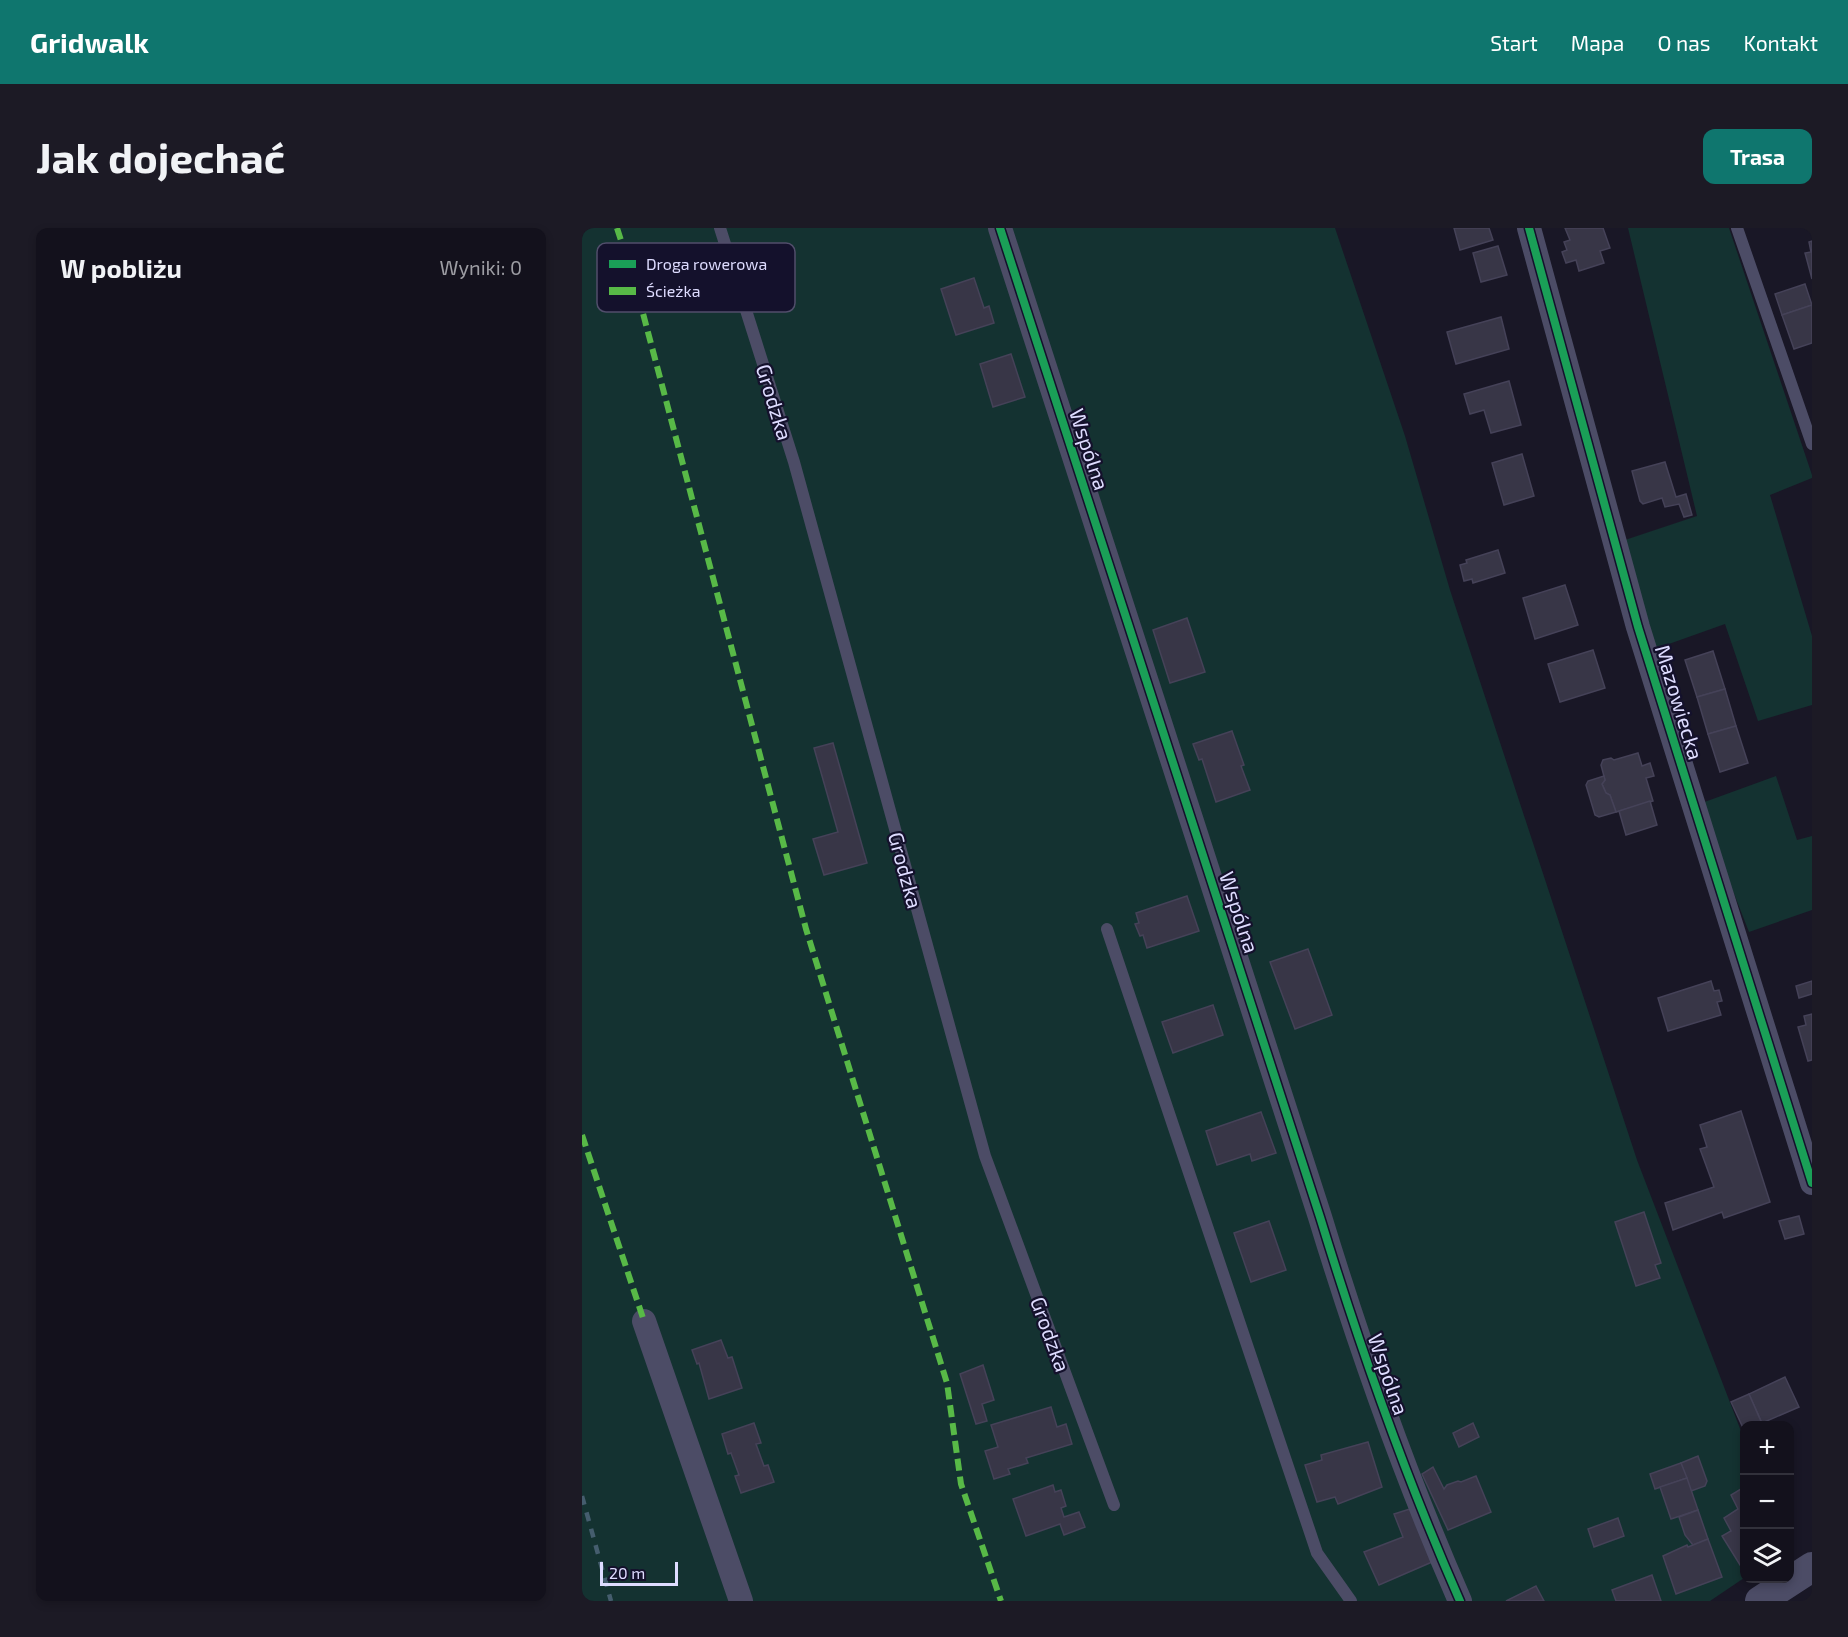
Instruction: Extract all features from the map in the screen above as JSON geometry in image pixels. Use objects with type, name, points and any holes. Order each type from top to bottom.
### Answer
[{"type":"street","name":"Wspólna","points":[[1000,228],[1351,1318],[1425,1521],[1461,1601]]},
{"type":"street","name":"Mazowiecka","points":[[1529,228],[1638,627],[1812,1184]]},
{"type":"street","points":[[644,1321],[741,1601]]},
{"type":"street","points":[[1760,1601],[1812,1567]]},
{"type":"lane","name":"Grodzka","points":[[720,228],[725,243]]},
{"type":"lane","points":[[1737,228],[1812,444]]},
{"type":"lane","name":"Grodzka","points":[[747,312],[794,462],[985,1156],[1114,1505]]},
{"type":"lane","points":[[1107,929],[1317,1553],[1351,1601]]},
{"type":"green space","points":[[582,228],[1335,228],[1405,436],[1450,590],[1637,1160],[1740,1429],[1740,1581],[1710,1601],[582,1601]]},
{"type":"green space","points":[[1628,228],[1729,228],[1812,475],[1812,478],[1770,495],[1812,636],[1812,705],[1758,721],[1725,624],[1652,650],[1619,542],[1697,516]]},
{"type":"green space","points":[[1776,776],[1797,840],[1812,836],[1812,910],[1749,932],[1699,804]]},
{"type":"building","points":[[1454,228],[1489,228],[1493,240],[1460,250]]},
{"type":"building","points":[[1565,228],[1603,228],[1610,248],[1600,251],[1604,263],[1579,271],[1576,260],[1566,263],[1562,252],[1567,250],[1564,242],[1570,240]]},
{"type":"building","points":[[1812,241],[1812,279],[1805,253],[1811,252],[1809,242]]},
{"type":"building","points":[[1498,246],[1507,275],[1481,282],[1473,253]]},
{"type":"building","points":[[974,278],[984,308],[989,306],[994,323],[956,335],[941,289]]},
{"type":"building","points":[[1805,284],[1812,305],[1782,315],[1775,294]]},
{"type":"building","points":[[1812,305],[1812,343],[1794,349],[1782,315]]},
{"type":"building","points":[[1501,317],[1509,349],[1456,364],[1447,332]]},
{"type":"building","points":[[1011,354],[1025,397],[993,407],[980,364]]},
{"type":"building","points":[[1509,381],[1521,425],[1491,433],[1484,410],[1470,414],[1464,394]]},
{"type":"building","points":[[1522,454],[1534,496],[1504,505],[1492,463]]},
{"type":"building","points":[[1665,462],[1676,497],[1686,494],[1692,515],[1684,517],[1679,504],[1665,507],[1662,498],[1643,504],[1640,501],[1632,471]]},
{"type":"building","points":[[1498,550],[1505,573],[1473,583],[1472,579],[1464,581],[1460,565],[1467,563],[1466,560]]},
{"type":"building","points":[[1565,585],[1578,625],[1535,639],[1523,598]]},
{"type":"building","points":[[1187,618],[1205,672],[1170,683],[1153,630]]},
{"type":"building","points":[[1593,650],[1605,688],[1560,702],[1548,664]]},
{"type":"building","points":[[1713,651],[1725,689],[1697,697],[1685,660]]},
{"type":"building","points":[[1725,689],[1736,726],[1708,734],[1697,697]]},
{"type":"building","points":[[1736,726],[1748,763],[1720,772],[1708,734]]},
{"type":"building","points":[[1232,731],[1250,790],[1216,802],[1202,759],[1199,760],[1193,744]]},
{"type":"building","points":[[833,743],[867,863],[824,875],[813,839],[838,832],[814,748]]},
{"type":"building","points":[[1638,753],[1642,766],[1650,763],[1654,776],[1646,778],[1653,801],[1616,812],[1610,795],[1606,793],[1602,784],[1605,780],[1601,765],[1603,760],[1611,758],[1614,760]]},
{"type":"building","points":[[1604,776],[1605,780],[1602,784],[1606,793],[1610,795],[1616,812],[1599,817],[1595,815],[1586,785],[1588,781]]},
{"type":"building","points":[[1650,801],[1657,825],[1626,835],[1619,811]]},
{"type":"building","points":[[1187,896],[1199,931],[1147,948],[1143,935],[1140,936],[1135,924],[1139,923],[1136,913]]},
{"type":"building","points":[[1308,949],[1332,1015],[1295,1029],[1270,962]]},
{"type":"building","points":[[1711,981],[1714,991],[1719,990],[1722,1001],[1717,1002],[1721,1015],[1668,1031],[1658,998]]},
{"type":"building","points":[[1812,981],[1812,994],[1799,998],[1796,986]]},
{"type":"building","points":[[1213,1005],[1223,1035],[1173,1053],[1162,1022]]},
{"type":"building","points":[[1812,1014],[1812,1060],[1808,1061],[1798,1027],[1806,1025],[1804,1016]]},
{"type":"building","points":[[1741,1111],[1770,1202],[1724,1218],[1722,1212],[1673,1230],[1665,1203],[1714,1187],[1700,1149],[1707,1147],[1700,1125]]},
{"type":"building","points":[[1261,1112],[1276,1153],[1252,1161],[1250,1154],[1217,1165],[1206,1131]]},
{"type":"building","points":[[1644,1212],[1661,1263],[1655,1265],[1660,1278],[1636,1286],[1615,1222]]},
{"type":"building","points":[[1799,1216],[1804,1234],[1785,1239],[1779,1221]]},
{"type":"building","points":[[1269,1221],[1286,1270],[1251,1282],[1234,1233]]},
{"type":"building","points":[[721,1340],[728,1358],[732,1357],[742,1388],[709,1399],[699,1363],[697,1364],[692,1350]]},
{"type":"building","points":[[983,1365],[994,1400],[982,1404],[987,1421],[976,1424],[960,1374]]},
{"type":"building","points":[[1785,1377],[1799,1407],[1767,1421],[1761,1421],[1749,1394]]},
{"type":"building","points":[[1749,1394],[1761,1421],[1740,1421],[1731,1402]]},
{"type":"building","points":[[1051,1407],[1057,1427],[1066,1424],[1072,1444],[1026,1458],[1028,1463],[1008,1469],[1010,1474],[994,1479],[985,1451],[998,1447],[991,1425]]},
{"type":"building","points":[[754,1423],[761,1443],[756,1444],[764,1466],[768,1465],[774,1482],[741,1493],[735,1476],[739,1475],[731,1453],[728,1454],[722,1434]]},
{"type":"building","points":[[1473,1423],[1479,1437],[1459,1447],[1453,1433]]},
{"type":"building","points":[[1368,1442],[1382,1487],[1338,1504],[1335,1497],[1317,1502],[1305,1465],[1322,1460],[1321,1455]]},
{"type":"building","points":[[1698,1456],[1707,1481],[1705,1486],[1691,1491],[1681,1463]]},
{"type":"building","points":[[1681,1463],[1687,1478],[1655,1489],[1650,1474]]},
{"type":"building","points":[[1433,1467],[1444,1489],[1447,1485],[1476,1476],[1491,1512],[1448,1530],[1422,1474]]},
{"type":"building","points":[[1687,1478],[1698,1510],[1671,1519],[1660,1487]]},
{"type":"building","points":[[1053,1485],[1055,1492],[1061,1490],[1066,1506],[1061,1508],[1064,1517],[1079,1512],[1085,1527],[1064,1535],[1060,1524],[1026,1536],[1013,1499]]},
{"type":"building","points":[[1740,1489],[1740,1565],[1722,1536],[1731,1531],[1724,1518],[1738,1509],[1731,1495]]},
{"type":"building","points":[[1410,1509],[1432,1562],[1379,1585],[1364,1552],[1403,1537],[1394,1514]]},
{"type":"building","points":[[1698,1510],[1708,1539],[1693,1545],[1685,1535],[1679,1517]]},
{"type":"building","points":[[1618,1518],[1624,1536],[1594,1547],[1588,1529]]},
{"type":"building","points":[[1708,1539],[1722,1577],[1676,1594],[1663,1556],[1687,1545],[1688,1547]]},
{"type":"building","points":[[1652,1575],[1661,1601],[1616,1601],[1612,1590]]},
{"type":"building","points":[[1536,1586],[1544,1601],[1506,1601]]},
{"type":"railway","points":[[582,1496],[611,1601]]},
{"type":"marked path","points":[[617,228],[622,243]]},
{"type":"marked path","points":[[643,312],[806,929],[947,1383],[961,1484],[1001,1601]]},
{"type":"marked path","points":[[582,1135],[644,1321]]},
{"type":"cycle path","points":[[1000,228],[1351,1315],[1402,1459],[1460,1601]]},
{"type":"cycle path","points":[[1529,228],[1638,627],[1812,1183]]}]
